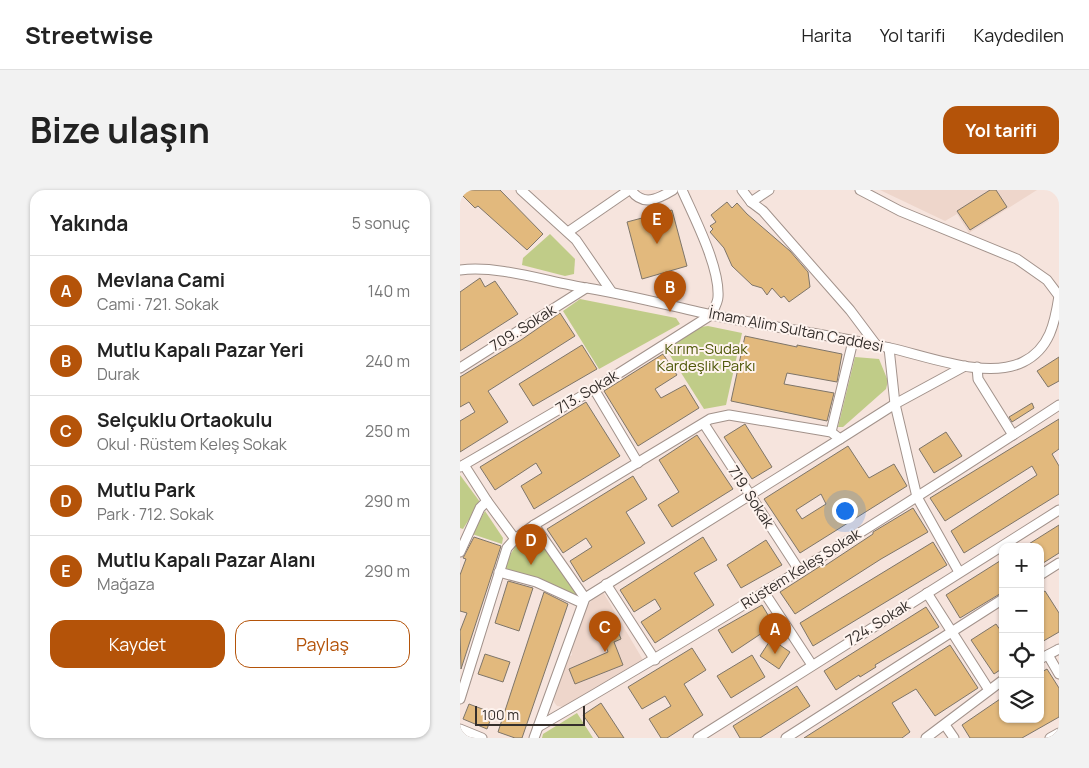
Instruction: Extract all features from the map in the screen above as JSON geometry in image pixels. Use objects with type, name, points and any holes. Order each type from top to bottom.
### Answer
[{"type":"street","points":[[521,190],[568,232],[582,248],[611,291]]},
{"type":"street","points":[[568,232],[630,190],[636,198],[645,201],[658,199],[672,190]]},
{"type":"street","points":[[682,190],[704,237],[714,272],[718,297],[712,315]]},
{"type":"street","points":[[742,190],[750,202],[769,218],[850,310],[877,346]]},
{"type":"street","points":[[750,202],[769,190]]},
{"type":"street","points":[[863,191],[1017,259],[1047,280],[1059,296]]},
{"type":"street","name":"İmam Alim Sultan Caddesi","points":[[460,270],[535,276],[586,288],[611,291],[712,315],[889,348],[965,366],[977,367],[1008,367],[1023,362],[1045,345],[1054,323],[1059,296]]},
{"type":"street","name":"709. Sokak","points":[[460,368],[586,288]]},
{"type":"street","name":"713. Sokak","points":[[462,466],[594,389],[712,315]]},
{"type":"street","points":[[831,432],[853,341]]},
{"type":"street","points":[[889,348],[895,404],[917,497],[959,572]]},
{"type":"street","points":[[534,738],[584,600],[606,584],[751,496],[895,404],[965,366]]},
{"type":"street","points":[[977,367],[978,379],[1013,435]]},
{"type":"street","points":[[594,389],[638,463]]},
{"type":"street","name":"Rüstem Keleş Sokak","points":[[538,727],[655,660],[1059,406]]},
{"type":"street","points":[[460,699],[507,548],[515,539],[534,525],[710,419],[729,415],[831,432],[840,439]]},
{"type":"street","name":"719. Sokak","points":[[704,424],[799,570]]},
{"type":"street","points":[[462,466],[515,539]]},
{"type":"street","points":[[460,552],[480,508],[487,501]]},
{"type":"street","name":"724. Sokak","points":[[698,738],[1059,510]]},
{"type":"street","points":[[534,525],[584,600]]},
{"type":"street","points":[[1044,572],[1059,562]]},
{"type":"street","points":[[499,572],[536,582],[584,600]]},
{"type":"street","points":[[606,584],[655,660]]},
{"type":"street","points":[[764,592],[812,665]]},
{"type":"street","points":[[927,592],[989,690]]},
{"type":"street","points":[[786,738],[999,602]]},
{"type":"street","points":[[1059,649],[1044,657],[1059,674]]},
{"type":"street","points":[[926,738],[999,683]]},
{"type":"street","points":[[945,725],[954,738]]},
{"type":"street","points":[[460,729],[482,738]]},
{"type":"street","points":[[1050,738],[1059,733]]},
{"type":"shaded area","points":[[880,190],[1037,190],[969,233],[957,214],[945,221]]},
{"type":"shaded area","points":[[603,592],[643,660],[564,707],[557,706],[554,702],[554,697],[568,657],[572,655],[571,647],[585,608],[596,596]]},
{"type":"green space","points":[[550,234],[575,259],[574,274],[565,276],[522,265],[523,258]]},
{"type":"green space","points":[[580,299],[676,318],[680,324],[599,369],[563,311]]},
{"type":"green space","name":"Kırım-Sudak Kardeşlik Parkı","points":[[708,326],[742,333],[726,405],[704,409],[666,349],[700,327]]},
{"type":"green space","points":[[855,357],[879,359],[888,381],[886,389],[843,427],[838,427]]},
{"type":"green space","points":[[460,475],[480,502],[463,529],[460,528]]},
{"type":"green space","points":[[485,511],[503,538],[502,544],[472,534]]},
{"type":"green space","points":[[533,532],[577,593],[574,597],[505,568],[515,547]]},
{"type":"green space","points":[[577,713],[593,738],[542,738],[543,734]]},
{"type":"building","points":[[460,190],[500,190],[543,234],[527,250],[478,206],[475,208],[460,193]]},
{"type":"building","points":[[990,190],[996,190],[1007,207],[970,230],[957,211]]},
{"type":"building","points":[[727,202],[732,208],[737,203],[790,251],[808,272],[810,287],[789,302],[784,296],[781,298],[772,288],[767,295],[762,288],[752,285],[732,266],[724,248],[710,232],[713,229],[710,226],[716,222],[711,215]]},
{"type":"building","points":[[672,210],[687,266],[642,279],[627,222]]},
{"type":"building","points":[[480,278],[485,287],[495,281],[518,314],[460,351],[460,292]]},
{"type":"building","points":[[560,313],[575,336],[488,391],[508,422],[460,452],[460,421],[475,412],[469,402],[460,407],[460,377],[521,340]]},
{"type":"building","points":[[745,336],[842,354],[837,382],[787,373],[784,384],[834,393],[827,421],[731,401]]},
{"type":"building","points":[[582,345],[597,369],[533,406],[519,384]]},
{"type":"building","points":[[663,354],[677,375],[655,389],[661,398],[685,385],[699,408],[638,446],[604,391]]},
{"type":"building","points":[[1059,357],[1059,381],[1048,387],[1037,371]]},
{"type":"building","points":[[586,402],[620,456],[534,509],[521,486],[542,473],[536,463],[495,490],[480,467]]},
{"type":"building","points":[[1032,403],[1034,408],[1012,422],[1009,417]]},
{"type":"building","points":[[1059,419],[1059,449],[1052,454],[1059,466],[1059,494],[964,553],[951,531],[1037,475],[1032,466],[945,521],[930,498]]},
{"type":"building","points":[[745,424],[772,467],[752,479],[724,437]]},
{"type":"building","points":[[946,432],[962,456],[934,473],[919,449]]},
{"type":"building","points":[[697,435],[733,489],[672,527],[658,505],[679,492],[659,460]]},
{"type":"building","points":[[848,446],[869,478],[894,464],[907,486],[800,553],[764,499]],"holes":[[[821,494],[826,504],[802,519],[796,510]]]},
{"type":"building","points":[[633,476],[647,499],[626,512],[645,543],[583,582],[570,561],[592,547],[586,538],[563,553],[547,529]]},
{"type":"building","points":[[913,508],[928,532],[881,559],[795,614],[780,592],[822,565],[823,567],[873,534],[873,532]]},
{"type":"building","points":[[1059,525],[1059,553],[1044,562],[1044,543],[1030,543]]},
{"type":"building","points":[[474,537],[501,546],[461,669],[460,631],[467,613],[460,611],[460,575],[466,559],[463,558]]},
{"type":"building","points":[[703,537],[717,560],[694,573],[714,605],[655,643],[641,622],[661,609],[655,599],[634,612],[620,590]]},
{"type":"building","points":[[766,540],[782,565],[741,588],[727,565]]},
{"type":"building","points":[[933,542],[947,565],[813,646],[800,623]]},
{"type":"building","points":[[999,562],[999,594],[960,618],[946,595]]},
{"type":"building","points":[[508,581],[533,588],[519,631],[495,623]]},
{"type":"building","points":[[544,592],[568,604],[522,738],[515,738],[498,732]]},
{"type":"building","points":[[1044,592],[1059,613],[1059,632],[1044,641],[1044,633]]},
{"type":"building","points":[[762,605],[774,625],[732,653],[718,630]]},
{"type":"building","points":[[926,607],[939,627],[836,690],[824,671]]},
{"type":"building","points":[[612,616],[621,639],[614,642],[623,665],[575,684],[569,669],[608,652],[597,622]]},
{"type":"building","points":[[996,624],[999,628],[999,671],[994,674],[971,640]]},
{"type":"building","points":[[771,639],[790,652],[779,669],[760,656]]},
{"type":"building","points":[[950,645],[978,688],[935,716],[916,689],[892,703],[910,732],[902,738],[804,738]]},
{"type":"building","points":[[692,648],[706,670],[684,684],[703,715],[667,738],[661,738],[649,719],[671,706],[665,696],[642,709],[628,687]]},
{"type":"building","points":[[485,654],[510,662],[503,682],[478,674]]},
{"type":"building","points":[[752,655],[765,677],[731,698],[717,676]]},
{"type":"building","points":[[1047,669],[1059,688],[1059,717],[1022,738],[970,738],[962,725],[999,700],[999,723],[1044,723],[1044,671]]},
{"type":"building","points":[[797,686],[810,706],[760,738],[740,738],[733,726]]},
{"type":"building","points":[[601,703],[624,738],[599,738],[583,715]]},
{"type":"building","points":[[469,704],[493,713],[487,729],[463,719]]},
{"type":"place","name":"Mutlu Kapalı Pazar Alanı","points":[[657,244]]},
{"type":"place","name":"Mutlu Kapalı Pazar Yeri","points":[[670,312]]},
{"type":"place","name":"Mutlu Park","points":[[531,565]]},
{"type":"place","name":"Selçuklu Ortaokulu","points":[[605,652]]},
{"type":"place","name":"Mevlana Cami","points":[[775,654]]}]
